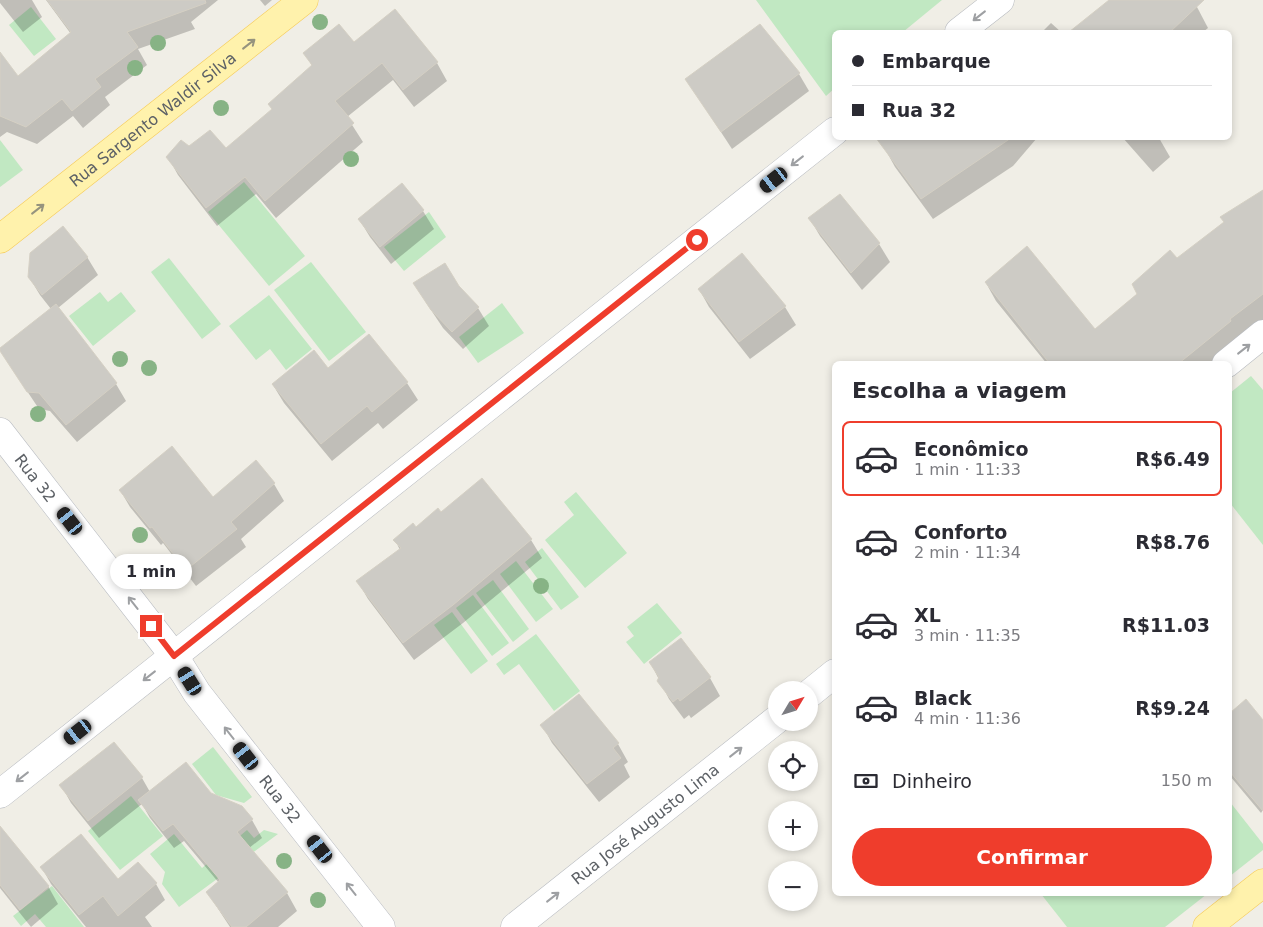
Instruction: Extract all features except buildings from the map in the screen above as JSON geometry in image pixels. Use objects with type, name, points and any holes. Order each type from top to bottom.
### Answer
[{"type":"main road","name":"Rua Sargento Waldir Silva","points":[[0,239],[304,0]]},
{"type":"main road","points":[[1207,927],[1263,883]]},
{"type":"street","points":[[962,30],[1000,0]]},
{"type":"street","points":[[0,794],[832,133]]},
{"type":"street","points":[[1230,361],[1263,334]]},
{"type":"street","name":"Rua 32","points":[[0,432],[174,656],[197,693],[381,927]]},
{"type":"street","points":[[818,687],[832,675]]},
{"type":"street","name":"Rua José Augusto Lima","points":[[515,927],[768,726]]},
{"type":"green space","points":[[756,0],[942,0],[905,30],[832,30],[832,91],[826,96]]},
{"type":"green space","points":[[31,7],[56,39],[34,56],[9,25]]},
{"type":"green space","points":[[0,140],[23,170],[0,187]]},
{"type":"green space","points":[[244,182],[305,256],[269,286],[208,212]]},
{"type":"green space","points":[[429,212],[446,237],[404,271],[384,247]]},
{"type":"green space","points":[[169,258],[221,324],[202,339],[151,272]]},
{"type":"green space","points":[[311,262],[366,332],[329,361],[274,290]]},
{"type":"green space","points":[[100,292],[108,302],[121,292],[136,311],[93,346],[69,316]]},
{"type":"green space","points":[[269,295],[312,349],[286,370],[270,349],[256,360],[229,326]]},
{"type":"green space","points":[[502,303],[524,333],[478,363],[459,337]]},
{"type":"green space","points":[[1251,376],[1263,390],[1263,545],[1232,506],[1232,391]]},
{"type":"green space","points":[[576,492],[627,553],[585,588],[545,540],[574,515],[564,502]]},
{"type":"green space","points":[[542,548],[579,597],[561,610],[525,562]]},
{"type":"green space","points":[[516,561],[553,609],[536,622],[500,574]]},
{"type":"green space","points":[[493,580],[529,629],[513,642],[476,593]]},
{"type":"green space","points":[[473,595],[509,643],[492,656],[456,608]]},
{"type":"green space","points":[[657,603],[682,633],[644,664],[626,642],[634,636],[627,627]]},
{"type":"green space","points":[[452,612],[488,661],[471,674],[434,625]]},
{"type":"green space","points":[[536,634],[580,691],[554,711],[519,664],[504,675],[496,664]]},
{"type":"green space","points":[[213,747],[252,797],[244,803],[216,795],[192,764]]},
{"type":"green space","points":[[131,796],[163,836],[120,870],[88,831]]},
{"type":"green space","points":[[1232,805],[1263,844],[1263,850],[1232,874]]},
{"type":"green space","points":[[247,830],[254,838],[264,830],[278,834],[179,907],[162,884],[165,872],[150,854],[174,834],[202,868]]},
{"type":"green space","points":[[52,886],[84,927],[46,927],[35,914],[21,926],[13,916]]},
{"type":"green space","points":[[1043,896],[1204,896],[1165,927],[1067,927]]},
{"type":"route","points":[[151,626],[174,656],[697,240]]}]
